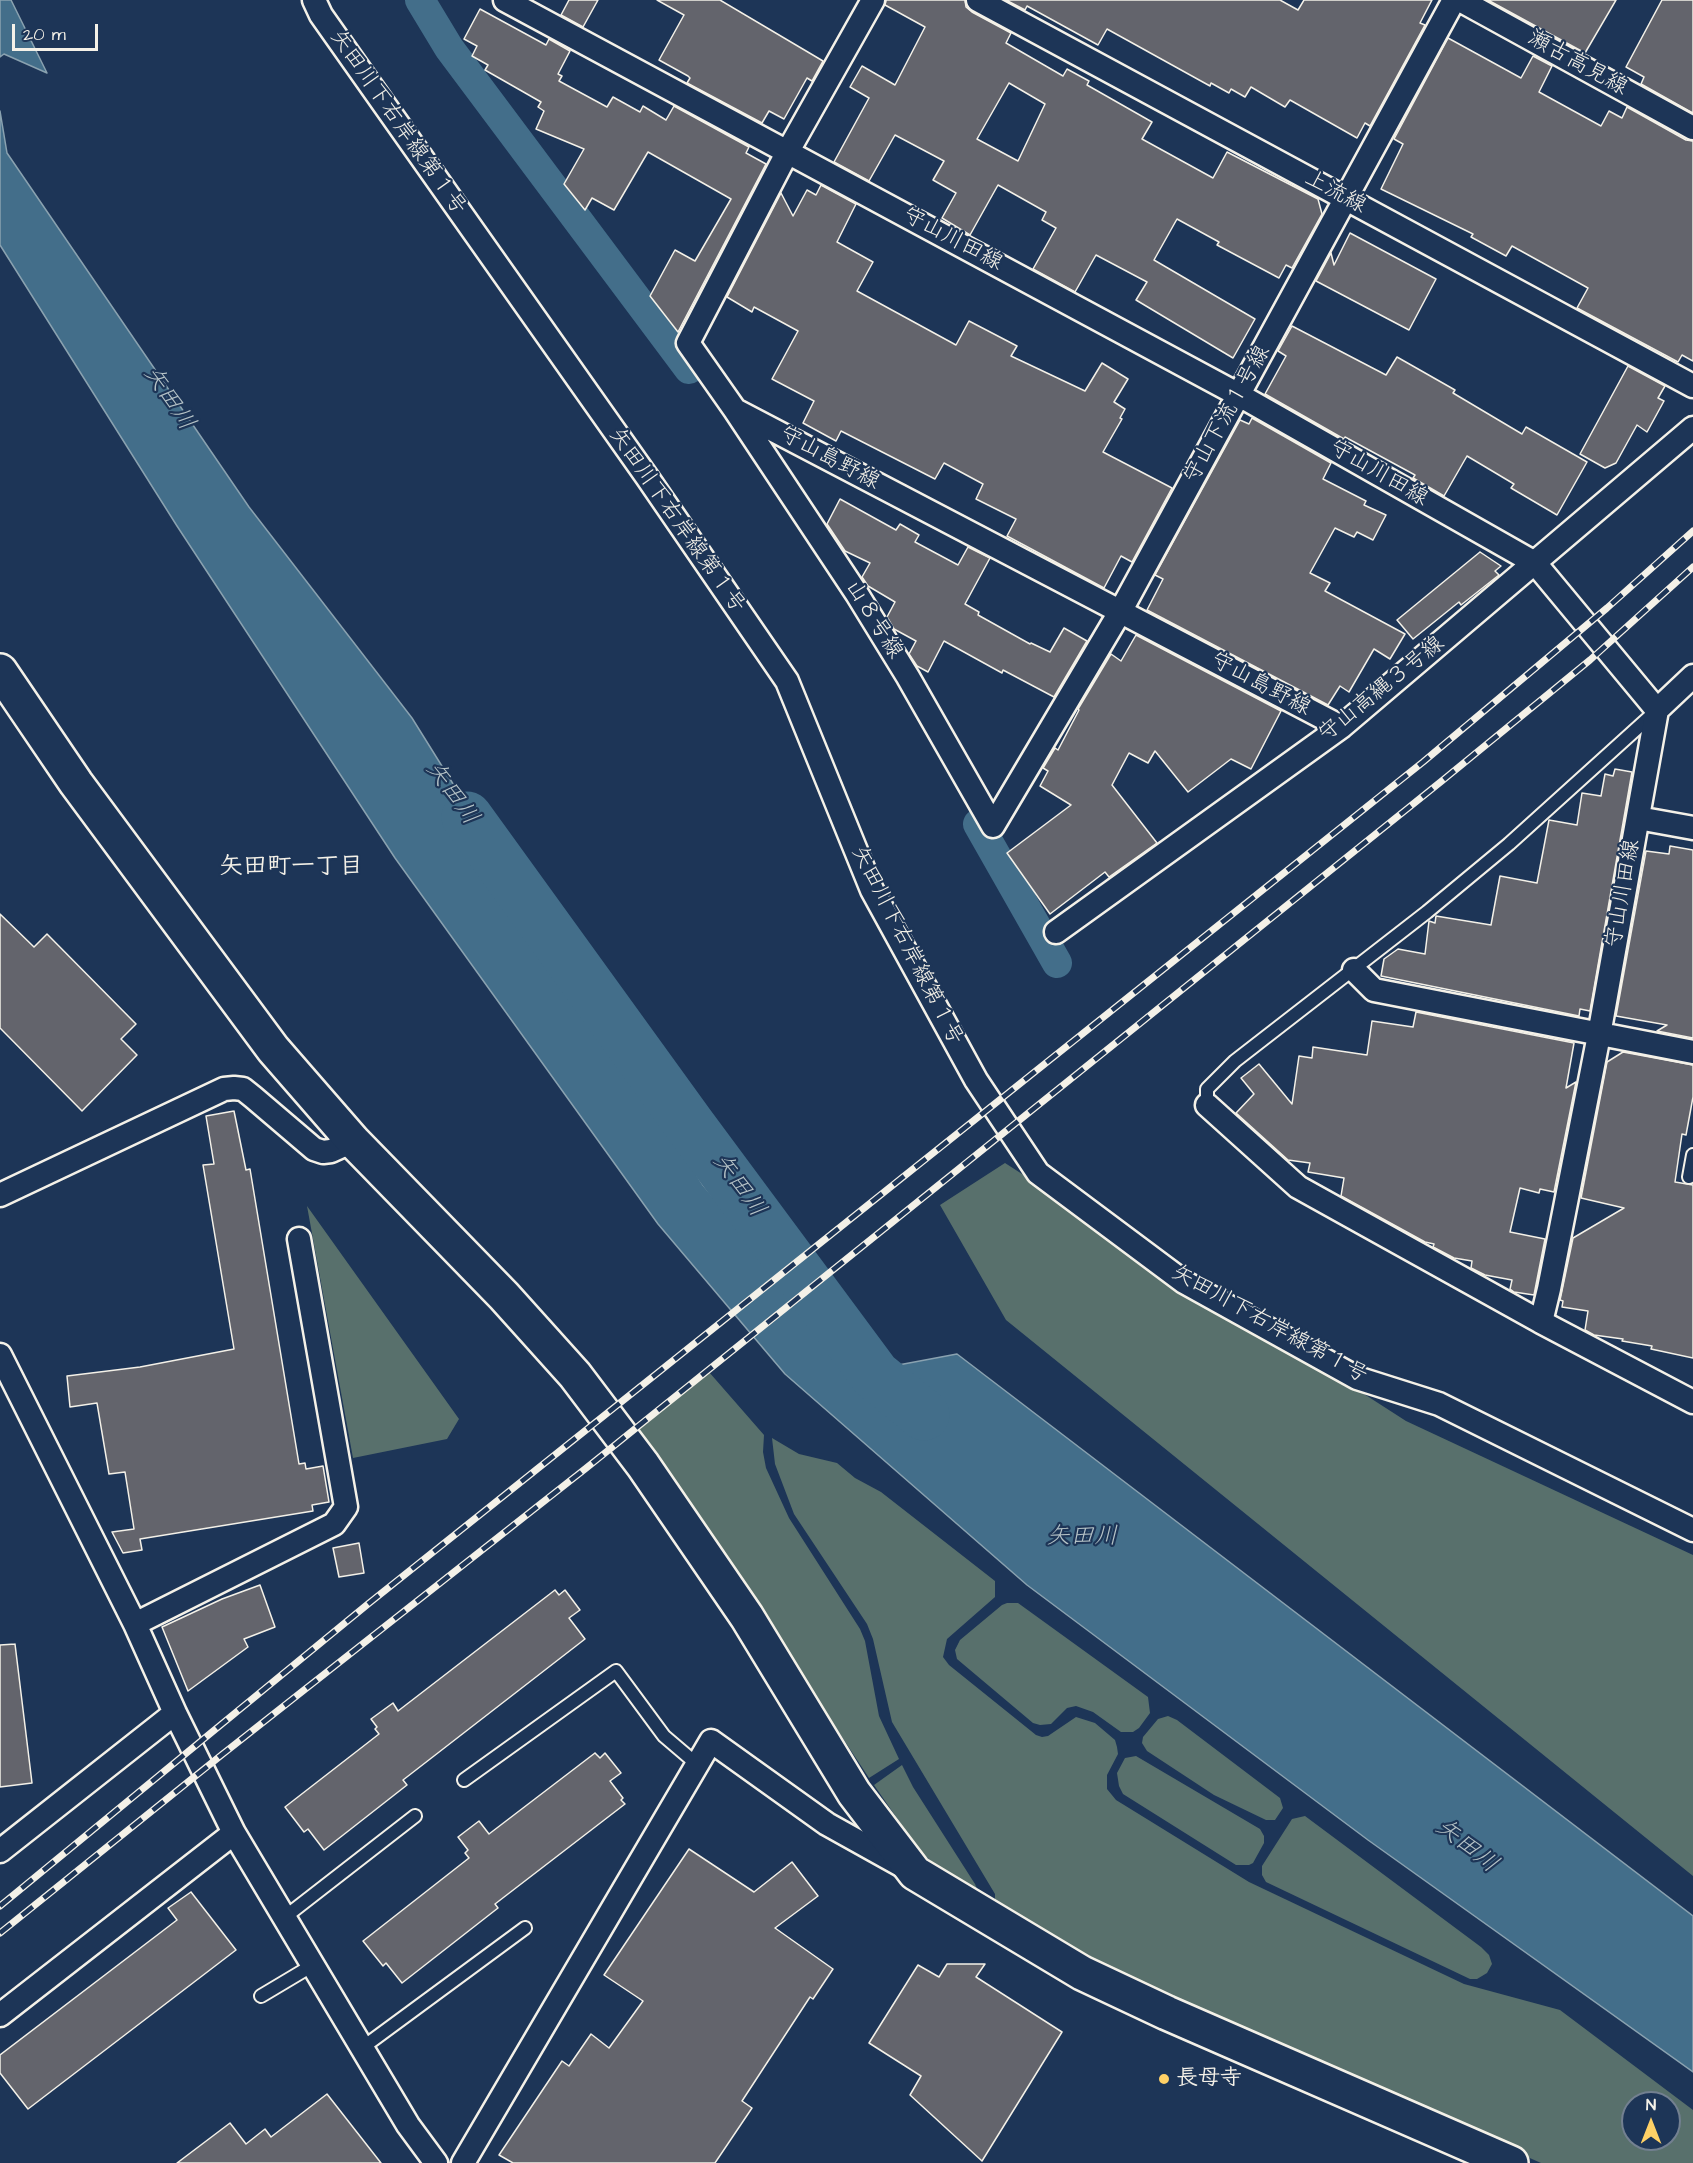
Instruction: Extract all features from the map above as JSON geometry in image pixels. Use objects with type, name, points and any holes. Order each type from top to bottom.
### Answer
[{"type":"street","name":"矢田川下右岸線第１号","points":[[314,0],[321,15],[647,477],[787,681],[872,890],[976,1080],[1038,1173],[1184,1282],[1357,1378],[1439,1404],[1693,1530]]},
{"type":"street","name":"守山川田線","points":[[505,0],[1239,395],[1535,563],[1657,710],[1599,1035],[1550,1288],[1541,1322]]},
{"type":"street","name":"守山島野線","points":[[873,0],[788,151],[688,343],[735,410],[1341,727]]},
{"type":"street","name":"上流線","points":[[978,0],[1693,386]]},
{"type":"street","name":"守山下流１号線","points":[[997,832],[1120,612],[1454,0]]},
{"type":"street","name":"瀬古高見線","points":[[1460,0],[1693,128]]},
{"type":"street","name":"山８号線","points":[[735,410],[857,594],[908,677],[997,832]]},
{"type":"street","name":"守山高縄３号線","points":[[1056,932],[1341,727],[1693,428]]},
{"type":"street","points":[[0,671],[76,783],[273,1049],[353,1141],[504,1296],[589,1393],[644,1465],[747,1617],[854,1793],[915,1873]]},
{"type":"street","points":[[1657,710],[1693,676]]},
{"type":"street","points":[[1638,818],[1693,828]]},
{"type":"street","points":[[1354,970],[1374,990],[1693,1052]]},
{"type":"street","points":[[0,1195],[225,1089],[243,1089],[314,1149],[323,1152],[331,1151],[353,1141]]},
{"type":"street","points":[[1207,1105],[1298,1187],[1541,1322],[1693,1402]]},
{"type":"street","points":[[135,1624],[334,1524],[346,1507],[298,1239]]},
{"type":"street","points":[[0,1355],[135,1624],[175,1713],[234,1833],[408,2124],[436,2163]]},
{"type":"street","points":[[0,1851],[175,1713]]},
{"type":"street","points":[[463,2163],[711,1741],[827,1824],[915,1873],[1082,1973],[1167,2013],[1511,2163]]},
{"type":"street","points":[[0,2015],[234,1833]]},
{"type":"lane","points":[[1207,1105],[1207,1089],[1235,1061],[1354,970],[1509,844],[1657,710]]},
{"type":"lane","points":[[1689,1177],[1693,1155]]},
{"type":"lane","points":[[464,1780],[616,1671],[664,1736],[698,1765]]},
{"type":"lane","points":[[285,1917],[415,1816]]},
{"type":"lane","points":[[362,2048],[525,1928]]},
{"type":"lane","points":[[261,1996],[313,1965]]},
{"type":"green space","points":[[1005,1163],[1406,1421],[1693,1555],[1693,1876],[1006,1320],[940,1205]]},
{"type":"green space","points":[[307,1206],[459,1419],[447,1439],[353,1458]]},
{"type":"green space","points":[[709,1372],[764,1435],[763,1452],[766,1468],[789,1518],[860,1629],[865,1641],[879,1716],[899,1759],[869,1778],[636,1432]]},
{"type":"green space","points":[[772,1438],[799,1454],[837,1463],[855,1478],[881,1492],[995,1581],[995,1597],[947,1639],[943,1657],[949,1665],[1036,1735],[1048,1736],[1076,1717],[1095,1723],[1115,1740],[1117,1747],[1118,1754],[1107,1775],[1107,1789],[1116,1800],[1249,1882],[1464,1984],[1560,2010],[1668,2091],[1621,2091],[1621,2151],[1681,2151],[1681,2101],[1693,2110],[1693,2163],[1541,2163],[1086,1961],[995,1907],[995,1894],[892,1722],[873,1639],[867,1624],[794,1514],[775,1464]]},
{"type":"green space","points":[[1007,1603],[1018,1603],[1148,1697],[1150,1713],[1139,1728],[1133,1732],[1121,1732],[1093,1712],[1076,1706],[1067,1708],[1051,1724],[1033,1723],[957,1659],[955,1650],[960,1640]]},
{"type":"green space","points":[[1168,1716],[1177,1720],[1280,1798],[1283,1808],[1275,1820],[1266,1820],[1214,1795],[1147,1751],[1142,1743],[1143,1737],[1158,1719]]},
{"type":"green space","points":[[1136,1756],[1260,1829],[1264,1836],[1264,1843],[1253,1863],[1236,1865],[1123,1794],[1117,1773],[1125,1758]]},
{"type":"green space","points":[[902,1765],[913,1787],[975,1884],[983,1903],[919,1850],[874,1785]]},
{"type":"green space","points":[[1305,1816],[1481,1947],[1489,1955],[1492,1964],[1487,1973],[1477,1979],[1470,1979],[1266,1882],[1262,1875],[1262,1866],[1292,1819]]},
{"type":"water","points":[[0,0],[11,0],[47,73],[4,54],[0,57]]},
{"type":"water","name":"矢田川","points":[[0,111],[7,153],[249,507],[412,718],[703,1185],[861,1372],[957,1354],[1693,1916],[1693,2072],[1368,1840],[1027,1585],[785,1374],[658,1224],[395,858],[177,526],[0,245]]},
{"type":"building","points":[[569,0],[598,0],[583,27],[561,15]]},
{"type":"building","points":[[657,0],[720,0],[823,61],[812,81],[807,78],[784,119],[769,111],[762,123],[687,83],[690,78],[688,76],[659,60],[684,15]]},
{"type":"building","points":[[886,0],[965,0],[966,7],[972,12],[1011,33],[1006,43],[1063,76],[1067,69],[1089,81],[1087,85],[1152,122],[1142,139],[1213,178],[1227,152],[1318,199],[1322,214],[1292,268],[1286,265],[1279,278],[1217,245],[1219,242],[1177,219],[1154,260],[1255,319],[1233,358],[1136,300],[1147,282],[1096,255],[1075,292],[1033,269],[1056,228],[1042,220],[1046,212],[998,185],[970,235],[942,218],[956,193],[933,180],[944,161],[895,135],[869,181],[834,162],[869,98],[850,87],[862,66],[895,85],[925,27],[885,5]],"holes":[[[1009,83],[1045,104],[1018,161],[977,139]]]},
{"type":"building","points":[[1006,0],[1280,0],[1298,10],[1304,0],[1432,0],[1420,23],[1425,25],[1370,126],[1365,123],[1357,138],[1290,100],[1285,107],[1251,87],[1245,97],[1231,89],[1229,93],[1211,83],[1210,86],[1107,29],[1098,45],[1027,6],[1025,10]]},
{"type":"building","points":[[1488,0],[1616,0],[1585,53]]},
{"type":"building","points":[[1662,0],[1693,0],[1693,113],[1641,84],[1644,77],[1626,67]]},
{"type":"building","points":[[480,9],[546,45],[549,39],[570,51],[558,74],[562,76],[559,81],[607,107],[613,97],[640,112],[643,106],[666,120],[674,106],[749,147],[746,153],[766,164],[678,332],[650,296],[675,250],[695,261],[731,199],[648,152],[614,210],[592,198],[585,210],[564,184],[584,149],[536,129],[544,111],[538,107],[541,102],[485,70],[488,65],[472,56],[477,46],[464,39]]},
{"type":"building","points":[[1448,38],[1521,78],[1533,56],[1552,66],[1539,92],[1601,126],[1609,111],[1622,118],[1627,107],[1686,140],[1693,141],[1693,361],[1682,355],[1678,362],[1577,308],[1588,288],[1512,246],[1506,256],[1471,237],[1473,234],[1381,189],[1403,144],[1394,139]]},
{"type":"building","points":[[821,185],[856,204],[837,242],[873,262],[857,291],[956,345],[969,321],[1017,346],[1011,356],[1085,391],[1102,363],[1128,379],[1114,402],[1125,409],[1120,418],[1122,419],[1103,452],[1172,488],[1132,562],[1121,556],[1104,588],[1007,536],[1016,519],[976,499],[983,484],[944,463],[935,479],[841,431],[836,441],[803,423],[814,401],[772,379],[798,331],[754,307],[752,312],[727,297],[781,193],[793,216],[807,190],[816,195]]},
{"type":"building","points":[[1350,233],[1436,279],[1409,330],[1316,281],[1331,253],[1334,265]]},
{"type":"building","points":[[1292,326],[1386,375],[1397,357],[1455,390],[1453,393],[1522,434],[1526,427],[1587,462],[1557,515],[1511,488],[1514,484],[1467,456],[1444,496],[1413,478],[1415,475],[1345,437],[1344,439],[1265,394],[1286,356],[1278,351]]},
{"type":"building","points":[[1628,366],[1665,386],[1658,398],[1664,401],[1647,432],[1637,425],[1616,463],[1605,468],[1580,454]]},
{"type":"building","points":[[1252,418],[1331,463],[1323,479],[1366,501],[1364,505],[1386,515],[1373,540],[1357,532],[1354,537],[1335,528],[1310,573],[1330,583],[1325,591],[1405,634],[1390,659],[1374,649],[1349,692],[1340,686],[1328,705],[1147,610],[1163,579],[1155,575],[1240,420],[1249,424]]},
{"type":"building","points":[[840,499],[896,530],[900,524],[919,535],[915,542],[958,565],[968,547],[990,558],[965,604],[979,612],[978,615],[1030,644],[1050,652],[1064,628],[1087,641],[1054,697],[1003,670],[1002,673],[944,641],[928,672],[917,666],[909,654],[916,641],[894,629],[887,617],[895,602],[868,586],[862,577],[870,563],[845,551],[827,524]]},
{"type":"building","points":[[1480,552],[1501,566],[1495,571],[1499,575],[1461,605],[1459,602],[1413,639],[1397,620]]},
{"type":"building","points":[[1136,635],[1281,711],[1251,769],[1231,759],[1188,792],[1155,751],[1148,763],[1129,753],[1112,785],[1157,843],[1109,877],[1105,872],[1050,914],[1007,853],[1071,805],[1040,786],[1048,771],[1043,768],[1055,748],[1058,750],[1078,709],[1111,654],[1121,661]]},
{"type":"building","points":[[1615,769],[1632,772],[1590,1011],[1580,1009],[1579,1016],[1381,976],[1384,959],[1398,949],[1425,954],[1429,921],[1435,923],[1436,916],[1491,925],[1500,876],[1537,883],[1549,820],[1577,825],[1582,793],[1601,796],[1605,774],[1613,776]]},
{"type":"building","points":[[1670,846],[1693,850],[1693,1038],[1657,1031],[1667,1025],[1616,1016],[1646,851],[1669,854]]},
{"type":"building","points":[[0,914],[34,947],[47,934],[136,1024],[121,1039],[137,1055],[82,1111],[0,1028]]},
{"type":"building","points":[[1416,1012],[1574,1043],[1566,1088],[1576,1082],[1554,1192],[1540,1189],[1539,1193],[1520,1188],[1510,1232],[1545,1239],[1534,1295],[1514,1292],[1510,1289],[1512,1280],[1485,1275],[1471,1268],[1472,1261],[1454,1258],[1433,1247],[1434,1244],[1425,1242],[1341,1196],[1344,1178],[1308,1172],[1310,1163],[1288,1160],[1236,1113],[1254,1094],[1241,1078],[1259,1064],[1292,1104],[1299,1056],[1312,1058],[1313,1047],[1367,1055],[1372,1021],[1413,1027]]},
{"type":"building","points":[[1623,1052],[1693,1065],[1693,1097],[1686,1135],[1682,1134],[1675,1182],[1693,1185],[1693,1358],[1651,1349],[1652,1346],[1622,1341],[1623,1339],[1594,1335],[1585,1330],[1588,1311],[1562,1307],[1563,1301],[1560,1300],[1573,1238],[1624,1208],[1581,1198],[1607,1062]]},
{"type":"building","points":[[234,1111],[246,1170],[250,1169],[299,1464],[305,1463],[306,1469],[323,1466],[329,1502],[312,1505],[313,1511],[140,1539],[142,1550],[123,1553],[112,1532],[134,1529],[125,1472],[109,1474],[97,1403],[70,1407],[67,1376],[140,1367],[234,1349],[203,1165],[214,1164],[206,1116]]},
{"type":"building","points":[[359,1543],[364,1573],[339,1577],[333,1548]]},
{"type":"building","points":[[260,1585],[275,1627],[244,1639],[248,1647],[188,1691],[162,1627],[222,1599]]},
{"type":"building","points":[[555,1590],[559,1595],[565,1590],[580,1610],[569,1618],[585,1639],[403,1780],[407,1785],[324,1850],[308,1829],[304,1832],[285,1807],[379,1734],[371,1719],[393,1703],[398,1711]]},
{"type":"building","points":[[15,1644],[32,1783],[0,1787],[0,1645]]},
{"type":"building","points":[[595,1753],[600,1758],[605,1753],[621,1773],[610,1781],[625,1804],[495,1904],[498,1908],[402,1983],[386,1963],[383,1966],[363,1941],[469,1858],[465,1853],[468,1850],[458,1837],[479,1821],[489,1834]]},
{"type":"building","points":[[689,1849],[754,1892],[792,1862],[818,1896],[775,1928],[833,1969],[813,1999],[810,1997],[742,2101],[752,2108],[715,2163],[513,2163],[499,2155],[562,2061],[569,2066],[591,2034],[609,2048],[643,2001],[604,1975]]},
{"type":"building","points":[[191,1892],[236,1950],[28,2109],[0,2073],[0,2055],[177,1920],[168,1908]]},
{"type":"building","points":[[947,1964],[985,1964],[976,1977],[1062,2032],[982,2161],[910,2095],[921,2076],[869,2043],[918,1965],[939,1977]]},
{"type":"building","points":[[327,2094],[381,2163],[177,2163],[230,2123],[246,2144],[265,2129],[271,2137]]},
{"type":"waterway","points":[[420,0],[449,48],[689,369]]},
{"type":"waterway","name":"矢田川","points":[[467,817],[689,1124],[875,1375],[924,1415]]},
{"type":"waterway","points":[[978,824],[1057,963]]},
{"type":"railway","points":[[0,1906],[368,1604],[1423,762],[1607,608],[1693,531]]},
{"type":"railway","points":[[0,1933],[224,1753],[585,1469],[1443,780],[1590,660],[1693,567]]},
{"type":"place","name":"長母寺","points":[[1164,2079]]},
{"type":"district","name":"矢田町一丁目","points":[[291,868]]}]
